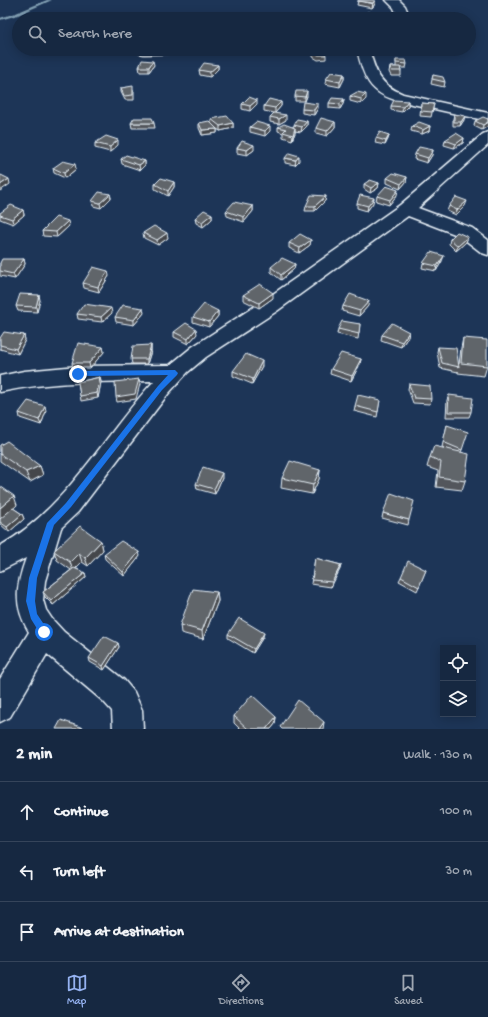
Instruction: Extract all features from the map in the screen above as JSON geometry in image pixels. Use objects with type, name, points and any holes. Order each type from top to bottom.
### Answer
[{"type":"street","points":[[392,0],[399,6],[402,12]]},
{"type":"street","points":[[365,56],[373,81],[378,87],[388,93],[399,97],[488,117]]},
{"type":"street","points":[[0,559],[28,543],[69,505],[160,388],[199,352],[270,306],[406,209],[488,137]]},
{"type":"street","points":[[406,209],[466,232],[488,249]]},
{"type":"street","points":[[0,384],[24,379],[78,374],[175,373]]},
{"type":"street","points":[[50,523],[33,578],[30,601],[34,616],[44,632],[106,684],[125,703],[129,726],[128,729]]},
{"type":"street","points":[[0,707],[44,632]]},
{"type":"building","points":[[358,0],[375,0],[373,3]]},
{"type":"building","points":[[142,60],[153,61],[149,67],[139,67]]},
{"type":"building","points":[[396,60],[406,60],[407,64],[396,63]]},
{"type":"building","points":[[204,63],[218,65],[210,72],[199,70]]},
{"type":"building","points":[[390,67],[400,67],[401,71],[392,71]]},
{"type":"building","points":[[331,72],[344,74],[340,82],[326,79]]},
{"type":"building","points":[[433,75],[443,77],[445,82],[432,79]]},
{"type":"building","points":[[133,86],[133,95],[124,96],[121,88]]},
{"type":"building","points":[[296,91],[307,91],[305,97],[295,96]]},
{"type":"building","points":[[357,92],[366,94],[361,99],[350,96]]},
{"type":"building","points":[[249,97],[257,100],[250,106],[242,104]]},
{"type":"building","points":[[332,98],[344,99],[340,104],[329,103]]},
{"type":"building","points":[[269,99],[281,102],[275,108],[264,106]]},
{"type":"building","points":[[394,100],[408,101],[403,107],[391,106]]},
{"type":"building","points":[[303,102],[318,104],[314,110],[302,109]]},
{"type":"building","points":[[421,103],[434,104],[432,112],[421,111]]},
{"type":"building","points":[[274,113],[286,115],[279,119],[270,117]]},
{"type":"building","points":[[454,114],[465,116],[461,122],[454,122]]},
{"type":"building","points":[[227,116],[233,123],[220,126],[211,119]]},
{"type":"building","points":[[483,117],[488,119],[488,122],[483,125],[475,121]]},
{"type":"building","points":[[134,118],[152,118],[154,123],[131,123]]},
{"type":"building","points":[[321,118],[335,122],[327,131],[316,128]]},
{"type":"building","points":[[297,119],[307,121],[302,127],[294,125]]},
{"type":"building","points":[[209,121],[217,129],[202,130],[199,123]]},
{"type":"building","points":[[256,122],[270,126],[265,131],[250,127]]},
{"type":"building","points":[[419,122],[430,126],[423,130],[412,126]]},
{"type":"building","points":[[284,124],[295,128],[293,135],[283,132],[286,129],[278,127]]},
{"type":"building","points":[[380,132],[389,135],[386,141],[376,138]]},
{"type":"building","points":[[456,133],[464,138],[456,144],[445,140]]},
{"type":"building","points":[[106,136],[118,140],[110,147],[95,143]]},
{"type":"building","points":[[242,141],[254,145],[247,150],[237,148]]},
{"type":"building","points":[[419,147],[433,150],[428,158],[415,154]]},
{"type":"building","points":[[289,153],[299,156],[296,160],[285,158]]},
{"type":"building","points":[[126,155],[145,161],[139,165],[121,159]]},
{"type":"building","points":[[63,161],[75,164],[64,173],[53,168]]},
{"type":"building","points":[[393,173],[407,177],[401,184],[387,178]]},
{"type":"building","points":[[1,175],[9,179],[0,185],[0,176]]},
{"type":"building","points":[[161,178],[174,182],[168,191],[155,184]]},
{"type":"building","points":[[370,180],[379,183],[371,188],[364,184]]},
{"type":"building","points":[[386,186],[398,190],[390,200],[377,196]]},
{"type":"building","points":[[99,192],[110,194],[100,203],[92,201]]},
{"type":"building","points":[[311,195],[326,196],[315,206],[306,206]]},
{"type":"building","points":[[360,195],[374,198],[368,206],[357,203]]},
{"type":"building","points":[[456,197],[467,201],[457,210],[449,206]]},
{"type":"building","points":[[234,202],[253,206],[244,217],[226,211]]},
{"type":"building","points":[[11,205],[23,210],[12,219],[0,215],[0,213]]},
{"type":"building","points":[[204,210],[212,214],[202,222],[195,218]]},
{"type":"building","points":[[56,217],[68,221],[56,232],[42,231]]},
{"type":"building","points":[[154,226],[167,233],[157,240],[143,233]]},
{"type":"building","points":[[457,232],[468,237],[458,246],[450,239]]},
{"type":"building","points":[[300,234],[311,240],[300,248],[289,243]]},
{"type":"building","points":[[431,252],[444,256],[437,266],[423,263]]},
{"type":"building","points":[[282,258],[295,264],[281,275],[271,267]]},
{"type":"building","points":[[2,259],[24,259],[13,274],[0,271],[0,263]]},
{"type":"building","points":[[93,267],[108,271],[98,287],[83,283]]},
{"type":"building","points":[[260,284],[273,293],[259,303],[243,295]]},
{"type":"building","points":[[20,294],[39,295],[36,307],[16,306]]},
{"type":"building","points":[[350,294],[369,301],[360,311],[343,306]]},
{"type":"building","points":[[84,304],[111,308],[101,317],[77,314]]},
{"type":"building","points":[[204,304],[218,311],[209,322],[193,317]]},
{"type":"building","points":[[123,305],[143,308],[134,320],[115,317]]},
{"type":"building","points":[[342,321],[360,324],[359,334],[338,329]]},
{"type":"building","points":[[186,323],[196,329],[188,339],[174,332]]},
{"type":"building","points":[[392,323],[409,332],[402,342],[382,335]]},
{"type":"building","points":[[4,332],[24,335],[16,349],[0,345],[0,338]]},
{"type":"building","points":[[463,338],[487,340],[487,366],[461,363]]},
{"type":"building","points":[[78,343],[103,347],[89,363],[72,363]]},
{"type":"building","points":[[151,345],[147,359],[131,359],[133,346]]},
{"type":"building","points":[[438,347],[456,348],[459,367],[442,363]]},
{"type":"building","points":[[341,353],[361,359],[352,376],[331,369]]},
{"type":"building","points":[[246,354],[262,361],[253,379],[233,371]]},
{"type":"building","points":[[100,377],[97,393],[80,396],[78,382]]},
{"type":"building","points":[[139,379],[135,394],[116,397],[115,382]]},
{"type":"building","points":[[409,384],[430,386],[431,399],[414,398]]},
{"type":"building","points":[[358,395],[380,400],[378,412],[355,406]]},
{"type":"building","points":[[449,395],[473,398],[471,412],[448,412]]},
{"type":"building","points":[[28,401],[45,406],[39,420],[19,413]]},
{"type":"building","points":[[447,425],[468,432],[462,450],[443,442]]},
{"type":"building","points":[[7,441],[40,466],[26,472],[0,454],[0,445]]},
{"type":"building","points":[[434,446],[469,454],[465,481],[439,477],[441,462],[430,457]]},
{"type":"building","points":[[290,461],[320,470],[313,485],[282,478]]},
{"type":"building","points":[[203,467],[222,473],[214,489],[196,484]]},
{"type":"building","points":[[0,486],[14,496],[0,508]]},
{"type":"building","points":[[391,493],[414,501],[409,520],[383,513]]},
{"type":"building","points":[[13,508],[22,514],[7,527],[0,522],[0,519]]},
{"type":"building","points":[[80,526],[101,541],[85,558],[79,553],[70,562],[54,551]]},
{"type":"building","points":[[121,541],[139,552],[123,572],[104,554]]},
{"type":"building","points":[[315,558],[341,565],[332,582],[312,580]]},
{"type":"building","points":[[408,561],[426,570],[419,587],[401,577]]},
{"type":"building","points":[[74,568],[85,573],[51,601],[43,592]]},
{"type":"building","points":[[193,589],[217,592],[202,631],[180,625]]},
{"type":"building","points":[[239,618],[264,633],[254,649],[228,634]]},
{"type":"building","points":[[104,636],[118,643],[103,666],[89,658]]},
{"type":"building","points":[[252,695],[276,717],[266,729],[248,729],[234,716]]},
{"type":"building","points":[[298,700],[324,722],[319,729],[282,729],[280,727]]},
{"type":"building","points":[[61,720],[86,729],[56,729]]},
{"type":"waterway","points":[[22,12],[50,0]]},
{"type":"waterway","points":[[0,19],[12,15]]},
{"type":"route","points":[[44,632],[34,616],[30,601],[33,578],[50,523],[69,505],[160,388],[175,373],[78,374]]}]
